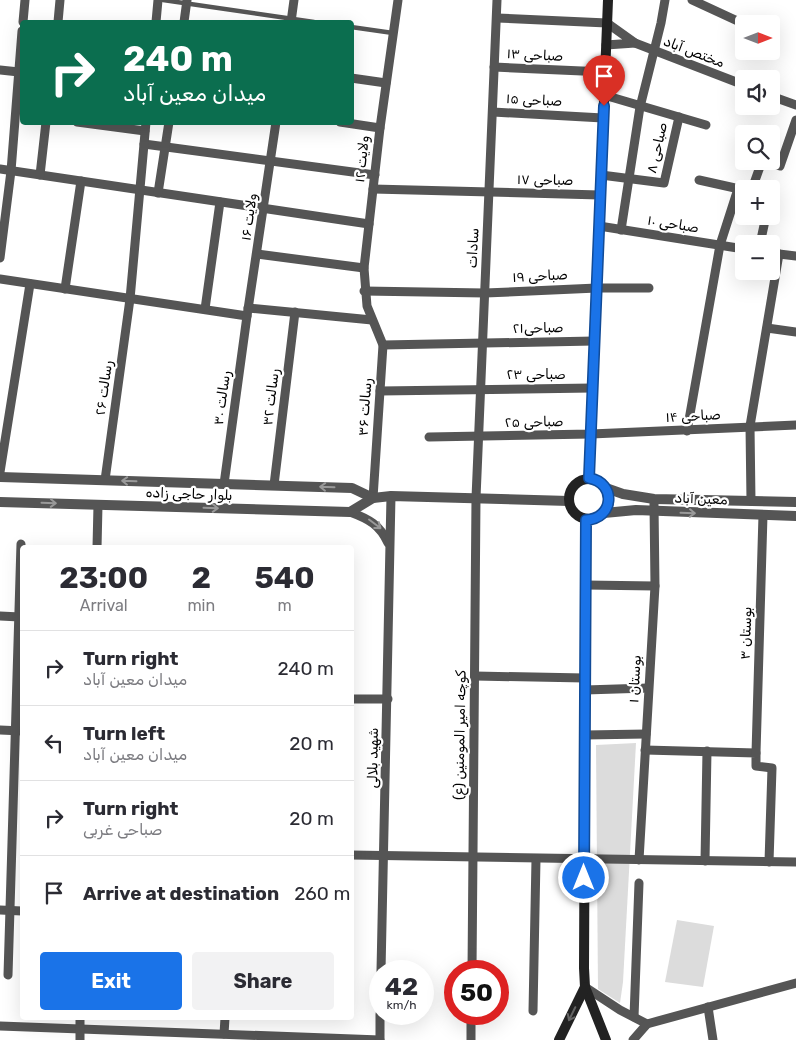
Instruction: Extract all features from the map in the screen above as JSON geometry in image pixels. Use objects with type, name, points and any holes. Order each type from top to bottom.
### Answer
[{"type":"main road","points":[[589,478],[608,0]]},
{"type":"main road","points":[[589,478],[596,480],[606,488],[610,501],[604,513],[599,517],[586,520],[574,513],[568,501],[572,488],[582,480],[589,478]]},
{"type":"main road","points":[[586,520],[585,987],[606,1040]]},
{"type":"main road","points":[[559,1040],[585,987]]},
{"type":"street","points":[[23,20],[25,0]]},
{"type":"street","points":[[58,20],[60,0]]},
{"type":"street","points":[[156,20],[158,0]]},
{"type":"street","points":[[291,20],[294,0]]},
{"type":"street","name":"ولایت ۱۲","points":[[372,320],[364,291],[364,268],[380,128],[398,0]]},
{"type":"street","points":[[492,0],[497,0]]},
{"type":"street","name":"سادات","points":[[476,498],[497,0]]},
{"type":"street","points":[[621,230],[627,178],[640,107],[665,0]]},
{"type":"street","points":[[692,0],[735,20]]},
{"type":"street","points":[[184,20],[187,2]]},
{"type":"street","points":[[497,18],[607,22]]},
{"type":"street","name":"مختص آباد","points":[[607,22],[635,43],[654,52],[735,83]]},
{"type":"street","points":[[606,45],[635,43]]},
{"type":"street","points":[[0,70],[20,68]]},
{"type":"street","name":"صباحی ۱۳","points":[[494,68],[605,72]]},
{"type":"street","points":[[354,78],[386,83]]},
{"type":"street","points":[[0,258],[12,170],[20,79]]},
{"type":"street","points":[[604,95],[706,125]]},
{"type":"street","points":[[780,99],[796,105]]},
{"type":"street","name":"صباحی ۱۵","points":[[492,112],[603,118]]},
{"type":"street","name":"صباحی ۸","points":[[601,175],[664,183],[678,117]]},
{"type":"street","points":[[755,180],[762,161],[780,166],[796,120]]},
{"type":"street","points":[[354,124],[380,128]]},
{"type":"street","points":[[40,175],[46,125]]},
{"type":"street","points":[[118,125],[146,127]]},
{"type":"street","points":[[158,193],[169,125]]},
{"type":"street","name":"ولایت ۱۶","points":[[247,312],[276,125]]},
{"type":"street","name":"رسالت ۲۶","points":[[105,480],[130,299],[146,127]]},
{"type":"street","points":[[144,144],[375,175]]},
{"type":"street","points":[[0,169],[369,224]]},
{"type":"street","points":[[699,180],[735,188]]},
{"type":"street","points":[[65,289],[81,181]]},
{"type":"street","name":"صباحی ۱۷","points":[[373,189],[600,195]]},
{"type":"street","points":[[205,309],[220,202]]},
{"type":"street","points":[[687,430],[720,245],[735,205]]},
{"type":"street","name":"صباحی ۱۰","points":[[599,226],[735,248]]},
{"type":"street","points":[[257,254],[364,268]]},
{"type":"street","points":[[780,254],[796,256]]},
{"type":"street","points":[[0,280],[205,309],[247,312],[296,312],[372,320]]},
{"type":"street","points":[[751,501],[750,426],[767,328],[772,280]]},
{"type":"street","points":[[0,472],[30,284]]},
{"type":"street","name":"صباحی ۱۹","points":[[364,291],[485,293],[596,288],[649,288]]},
{"type":"street","name":"رسالت ۳۰","points":[[224,484],[247,312]]},
{"type":"street","name":"رسالت ۳۲","points":[[274,485],[296,312]]},
{"type":"street","name":"رسالت ۳۶","points":[[372,320],[383,345],[373,498]]},
{"type":"street","points":[[767,328],[796,332]]},
{"type":"street","name":"صباحی۲۱","points":[[383,345],[594,341]]},
{"type":"street","name":"صباحی ۲۳","points":[[380,391],[480,388],[592,388]]},
{"type":"street","name":"صباحی ۱۴","points":[[591,434],[796,425]]},
{"type":"street","name":"صباحی ۲۵","points":[[429,437],[591,434]]},
{"type":"street","name":"بلوار حاجی زاده","points":[[0,477],[352,488],[373,498]]},
{"type":"street","name":"معین آباد","points":[[606,488],[623,494],[654,499],[796,502]]},
{"type":"street","points":[[350,512],[373,498],[391,496],[568,501]]},
{"type":"street","name":"شهید بلالی","points":[[381,960],[391,496]]},
{"type":"street","name":"کوچه امیر المومنین (ع)","points":[[472,960],[476,498]]},
{"type":"street","name":"بوستان ۱","points":[[639,860],[654,586],[654,499]]},
{"type":"street","name":"بلوار حاجی زاده","points":[[0,502],[350,512]]},
{"type":"street","points":[[96,545],[98,505]]},
{"type":"street","name":"معین آباد","points":[[604,513],[622,510],[796,516]]},
{"type":"street","points":[[350,512],[369,519],[382,530],[389,546]]},
{"type":"street","name":"بوستان ۳","points":[[756,753],[763,515]]},
{"type":"street","points":[[586,585],[654,586]]},
{"type":"street","points":[[0,616],[20,617],[20,731],[8,975]]},
{"type":"street","points":[[475,676],[585,678]]},
{"type":"street","points":[[585,690],[648,688]]},
{"type":"street","points":[[354,699],[388,700]]},
{"type":"street","points":[[0,730],[20,731]]},
{"type":"street","points":[[585,734],[646,734]]},
{"type":"street","points":[[645,750],[756,753],[756,766],[772,768],[769,862]]},
{"type":"street","points":[[705,861],[707,751]]},
{"type":"street","points":[[354,855],[796,862]]},
{"type":"street","points":[[532,1011],[536,859]]},
{"type":"street","points":[[634,1018],[639,883]]},
{"type":"street","points":[[0,910],[20,911]]},
{"type":"street","points":[[633,1040],[647,1024],[796,983]]},
{"type":"street","points":[[585,987],[634,1018],[647,1024]]},
{"type":"street","points":[[708,1007],[713,1040]]},
{"type":"street","points":[[80,1020],[80,1040]]},
{"type":"street","points":[[224,1034],[225,1020]]},
{"type":"street","points":[[0,1026],[380,1040],[380,1025]]},
{"type":"street","points":[[471,1025],[471,1040]]},
{"type":"lane","points":[[162,0],[187,2],[286,20]]},
{"type":"lane","points":[[354,27],[393,33]]},
{"type":"shaded area","points":[[636,743],[623,982],[620,1003],[598,989],[596,745]]},
{"type":"shaded area","points":[[677,920],[714,926],[703,987],[665,982]]},
{"type":"route","points":[[584,878],[586,520],[593,520],[599,517],[604,513],[610,501],[606,488],[596,480],[589,478],[604,106]]}]
